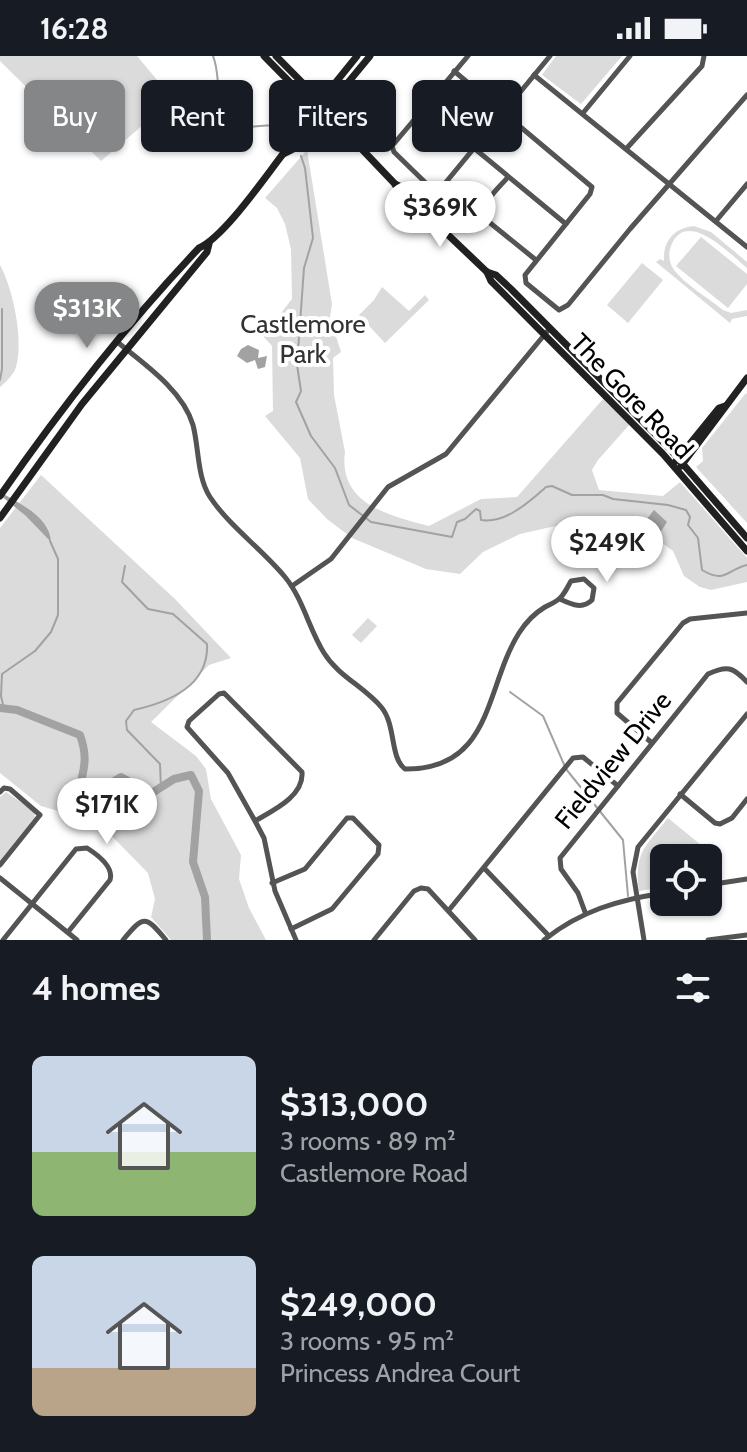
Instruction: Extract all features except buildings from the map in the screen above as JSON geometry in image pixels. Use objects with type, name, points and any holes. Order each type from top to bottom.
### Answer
[{"type":"main road","name":"The Gore Road","points":[[264,56],[291,80]]},
{"type":"main road","name":"The Gore Road","points":[[276,56],[297,80]]},
{"type":"main road","points":[[340,80],[357,56]]},
{"type":"main road","points":[[347,80],[370,56]]},
{"type":"main road","points":[[2,516],[52,443],[284,152]]},
{"type":"main road","name":"The Gore Road","points":[[365,152],[487,272],[491,281],[547,331],[747,538]]},
{"type":"main road","points":[[0,496],[116,341],[199,248],[209,244]]},
{"type":"main road","points":[[678,465],[719,408],[725,406],[747,378]]},
{"type":"main road","points":[[42,436],[52,443]]},
{"type":"main road","name":"The Gore Road","points":[[678,465],[747,551]]},
{"type":"main road","points":[[19,467],[30,474]]},
{"type":"street","points":[[446,80],[468,56]]},
{"type":"street","points":[[522,90],[550,56]]},
{"type":"street","points":[[583,113],[630,56]]},
{"type":"street","points":[[626,149],[702,66],[704,56]]},
{"type":"street","points":[[454,71],[465,80]]},
{"type":"street","points":[[534,75],[747,247]]},
{"type":"street","points":[[522,127],[592,187],[590,194],[525,275],[526,283],[554,309],[562,310],[747,95]]},
{"type":"street","points":[[412,122],[392,148],[431,189],[439,190],[471,152]]},
{"type":"street","points":[[479,152],[566,224]]},
{"type":"street","points":[[508,177],[484,205],[482,213],[484,218],[536,260]]},
{"type":"street","points":[[716,221],[747,184]]},
{"type":"street","points":[[292,586],[331,559],[388,487],[446,454],[547,331]]},
{"type":"street","points":[[116,341],[176,395],[187,409],[202,476],[210,497],[292,586],[324,653],[334,667],[375,701],[388,717],[399,764],[405,770],[441,762],[467,745],[487,716],[520,631],[541,609],[560,599],[575,579],[588,581],[594,588],[592,600],[584,606],[560,599]]},
{"type":"street","points":[[652,743],[617,713],[617,703],[683,623],[690,619],[747,613]]},
{"type":"street","name":"Fieldview Drive","points":[[585,912],[578,893],[561,869],[560,858],[708,674],[735,669],[747,682]]},
{"type":"street","points":[[255,821],[290,798],[301,785],[302,772],[224,693],[219,694],[189,721],[187,727],[228,773],[264,838],[272,883],[296,940]]},
{"type":"street","points":[[644,940],[633,872],[635,855],[641,842],[747,714]]},
{"type":"street","points":[[449,910],[573,758],[583,757],[618,786]]},
{"type":"street","points":[[0,792],[4,788],[10,789],[40,815],[0,865]]},
{"type":"street","points":[[680,794],[720,824],[732,818],[747,799]]},
{"type":"street","points":[[272,883],[305,869],[347,818],[353,818],[379,845],[378,854],[332,909],[291,929]]},
{"type":"street","points":[[3,940],[76,849],[91,850],[109,868],[110,880],[68,932]]},
{"type":"street","points":[[484,868],[546,938],[585,912],[650,895]]},
{"type":"street","points":[[0,878],[77,940]]},
{"type":"street","points":[[722,883],[747,879]]},
{"type":"street","points":[[374,940],[417,889],[428,889],[475,940]]},
{"type":"street","points":[[123,940],[143,920],[150,921],[166,940]]},
{"type":"street","points":[[708,940],[747,935]]},
{"type":"green space","points":[[0,56],[137,56],[157,80],[141,80],[141,127],[125,140],[125,80],[24,80],[24,85],[0,61]]},
{"type":"green space","points":[[556,56],[622,56],[581,104],[542,75]]},
{"type":"green space","points":[[92,152],[111,152],[101,161]]},
{"type":"green space","name":"Castlemore Park","points":[[307,152],[332,304],[330,317],[341,352],[333,358],[334,395],[345,452],[345,470],[358,496],[383,512],[429,526],[481,499],[517,497],[603,399],[630,424],[592,470],[599,490],[663,496],[680,482],[747,558],[747,582],[711,590],[700,587],[684,576],[673,551],[647,532],[569,523],[520,534],[483,552],[460,574],[426,569],[352,538],[327,519],[308,499],[300,458],[265,416],[273,411],[272,346],[263,336],[292,299],[291,249],[285,224],[277,208],[265,198]]},
{"type":"green space","points":[[694,226],[711,232],[747,262],[747,268],[709,238],[687,231],[678,235],[671,246],[672,267],[723,310],[731,313],[747,310],[747,316],[732,319],[730,323],[656,262],[660,259],[664,261],[665,247],[675,233]]},
{"type":"green space","points":[[701,237],[747,274],[747,284],[728,308],[676,266]]},
{"type":"green space","points":[[642,263],[663,280],[628,323],[607,305]]},
{"type":"green space","points":[[0,265],[13,301],[19,343],[15,370],[0,387]]},
{"type":"green space","points":[[382,287],[409,311],[425,295],[429,300],[385,343],[359,315]]},
{"type":"green space","points":[[746,393],[747,523],[696,467],[703,461],[702,448]]},
{"type":"green space","points":[[41,475],[175,599],[231,658],[209,665],[151,722],[196,756],[206,769],[211,799],[241,855],[239,879],[249,908],[266,940],[171,940],[151,917],[155,899],[148,873],[99,823],[41,806],[0,773],[0,528]]},
{"type":"green space","points":[[368,618],[377,626],[361,643],[352,635]]},
{"type":"green space","points":[[6,792],[34,811],[35,818],[0,862],[0,797]]},
{"type":"green space","points":[[668,818],[700,844],[650,844],[650,889],[639,891],[638,867],[647,844]]},
{"type":"shaded area","points":[[248,345],[259,350],[258,358],[267,356],[265,367],[258,369],[255,360],[247,363],[237,356]]},
{"type":"shaded area","points":[[0,492],[39,518],[51,542],[0,495]]},
{"type":"shaded area","points":[[654,510],[667,522],[658,536],[643,524]]},
{"type":"waterway","points":[[213,56],[222,106],[227,115],[245,126],[269,126]]},
{"type":"waterway","points":[[301,156],[313,238],[304,268],[297,365],[301,391],[296,402],[311,436],[335,468],[349,505],[371,522],[452,537],[457,522],[476,509],[480,511],[481,520],[499,519],[552,486],[572,495],[603,495],[686,510],[690,517],[688,525],[698,538],[702,570],[721,576],[747,565]]},
{"type":"waterway","points":[[0,380],[2,309]]},
{"type":"waterway","points":[[4,709],[2,674],[35,651],[51,632],[58,615],[58,559],[50,541]]},
{"type":"waterway","points":[[125,566],[122,582],[148,609],[173,614],[207,644],[206,659],[194,681],[173,697],[134,710],[126,721],[127,730],[160,764],[161,788]]},
{"type":"waterway","points":[[510,692],[543,716],[566,769],[623,840],[628,896]]},
{"type":"waterway","points":[[0,708],[17,710],[80,735],[85,758],[81,781],[98,791],[121,777],[128,781],[129,794],[144,798],[174,779],[191,775],[199,791],[193,862],[205,897],[207,940]]}]
